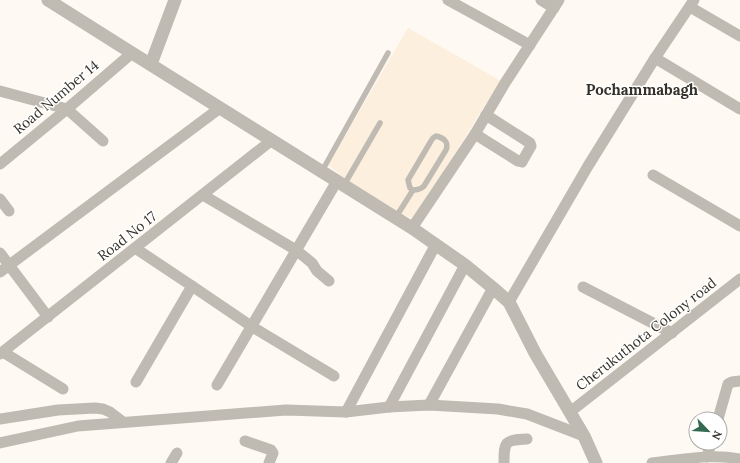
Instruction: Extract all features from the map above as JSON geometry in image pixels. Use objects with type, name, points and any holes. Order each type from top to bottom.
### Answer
[{"type":"street","points":[[48,0],[396,217],[466,265],[509,302],[535,353],[584,436],[596,463]]},
{"type":"street","points":[[151,64],[175,0]]},
{"type":"street","points":[[448,0],[530,45]]},
{"type":"street","points":[[412,228],[475,134],[556,4],[541,0]]},
{"type":"street","points":[[509,302],[588,166],[655,58],[692,3],[740,36]]},
{"type":"street","name":"Road Number 14","points":[[0,164],[132,53]]},
{"type":"street","points":[[655,58],[740,109]]},
{"type":"street","points":[[0,91],[67,109],[103,141]]},
{"type":"street","points":[[0,272],[220,108]]},
{"type":"street","points":[[475,134],[522,162],[532,146],[530,143],[486,116]]},
{"type":"street","name":"Road No 17","points":[[1,353],[48,318],[272,140]]},
{"type":"street","points":[[653,175],[739,223]]},
{"type":"street","points":[[216,385],[296,250],[340,183]]},
{"type":"street","points":[[203,195],[296,250],[312,263],[317,271],[329,281]]},
{"type":"street","points":[[0,199],[9,210]]},
{"type":"street","points":[[346,412],[436,244]]},
{"type":"street","points":[[135,248],[251,326],[334,376]]},
{"type":"street","points":[[0,253],[48,318]]},
{"type":"street","points":[[389,407],[466,265]]},
{"type":"street","name":"Cherukuthota Colony road","points":[[570,412],[740,279]]},
{"type":"street","points":[[136,382],[192,286]]},
{"type":"street","points":[[583,287],[672,332]]},
{"type":"street","points":[[429,405],[493,288]]},
{"type":"street","points":[[1,353],[63,389]]},
{"type":"street","points":[[720,411],[728,384],[740,381]]},
{"type":"street","points":[[0,444],[78,426],[286,410],[346,412],[389,407],[429,405],[498,409],[527,414],[584,436]]},
{"type":"street","points":[[0,419],[58,410],[95,408],[110,412],[123,422]]},
{"type":"street","points":[[504,463],[504,451],[507,443],[511,440],[527,439]]},
{"type":"street","points":[[245,442],[271,450],[273,453],[269,463]]},
{"type":"street","points":[[707,457],[709,451]]},
{"type":"street","points":[[172,463],[177,453]]},
{"type":"street","points":[[652,463],[707,457],[740,459]]},
{"type":"lane","points":[[322,171],[388,53]]},
{"type":"lane","points":[[340,183],[380,123]]},
{"type":"lane","points":[[436,136],[443,138],[447,144],[446,150],[424,186],[421,189],[413,190],[410,188],[408,180],[431,140],[436,136]]},
{"type":"lane","points":[[396,217],[413,190]]},
{"type":"shaded area","points":[[408,28],[501,81],[413,219],[395,211],[347,180],[328,165]]},
{"type":"district","name":"Pochammabagh","points":[[642,89]]}]
